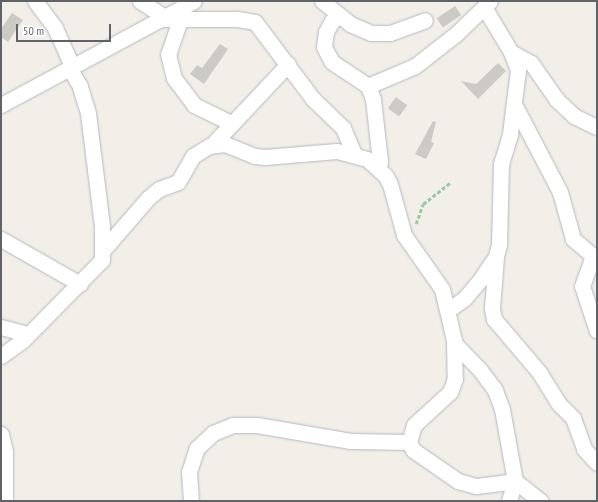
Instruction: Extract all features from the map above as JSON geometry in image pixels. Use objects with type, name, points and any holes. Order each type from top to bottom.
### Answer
[{"type":"street","points":[[1,356],[28,334],[80,284],[99,264],[103,250],[88,113],[80,86],[55,28],[35,1]]},
{"type":"street","points":[[140,1],[162,18],[180,20],[251,21],[259,26],[313,99],[342,128],[354,154]]},
{"type":"street","points":[[1,105],[194,1]]},
{"type":"street","points":[[322,1],[338,16],[360,29],[380,33],[403,30],[425,20]]},
{"type":"street","points":[[368,86],[415,66],[456,34],[487,4],[511,52],[518,70],[510,134],[501,164],[500,230],[496,256],[492,308],[494,319],[539,372],[559,404],[573,418],[584,449],[597,463]]},
{"type":"street","points":[[338,16],[332,21],[326,32],[324,47],[327,56],[332,62],[368,86],[373,99],[380,161],[379,168]]},
{"type":"street","points":[[180,20],[168,47],[168,60],[174,78],[194,105],[232,123]]},
{"type":"street","points":[[511,52],[531,63],[557,100],[574,116],[597,127]]},
{"type":"street","points":[[212,145],[288,64]]},
{"type":"street","points":[[514,104],[560,192],[573,239],[593,256],[582,286],[597,331]]},
{"type":"street","points":[[103,250],[148,198],[159,189],[178,182],[193,156],[202,148],[212,145],[225,144],[260,156],[284,156],[327,150],[354,154],[379,168],[390,184],[398,221],[411,246],[442,289],[455,344],[455,379],[450,392],[414,425],[410,442],[413,450],[420,457],[462,483],[476,486],[515,481],[541,501]]},
{"type":"street","points":[[1,239],[80,284]]},
{"type":"street","points":[[448,310],[467,296],[496,256]]},
{"type":"street","points":[[1,327],[28,334]]},
{"type":"street","points":[[455,344],[480,370],[495,390],[509,437],[510,465],[515,481],[509,501]]},
{"type":"street","points":[[191,501],[189,472],[197,448],[213,433],[233,425],[257,425],[351,442],[410,442]]},
{"type":"street","points":[[1,434],[5,452],[5,501]]},
{"type":"path","points":[[411,246],[417,216],[423,204],[450,183]]},
{"type":"building","points":[[455,6],[461,15],[443,27],[437,18]]},
{"type":"building","points":[[12,13],[23,20],[8,42],[1,37],[1,29]]},
{"type":"building","points":[[220,44],[228,49],[204,84],[190,74],[197,65],[202,68]]},
{"type":"building","points":[[498,63],[506,71],[478,99],[461,81],[476,84]]},
{"type":"building","points":[[396,97],[407,105],[399,117],[388,108]]},
{"type":"building","points":[[433,121],[436,122],[431,142],[434,143],[426,159],[415,154]]}]
